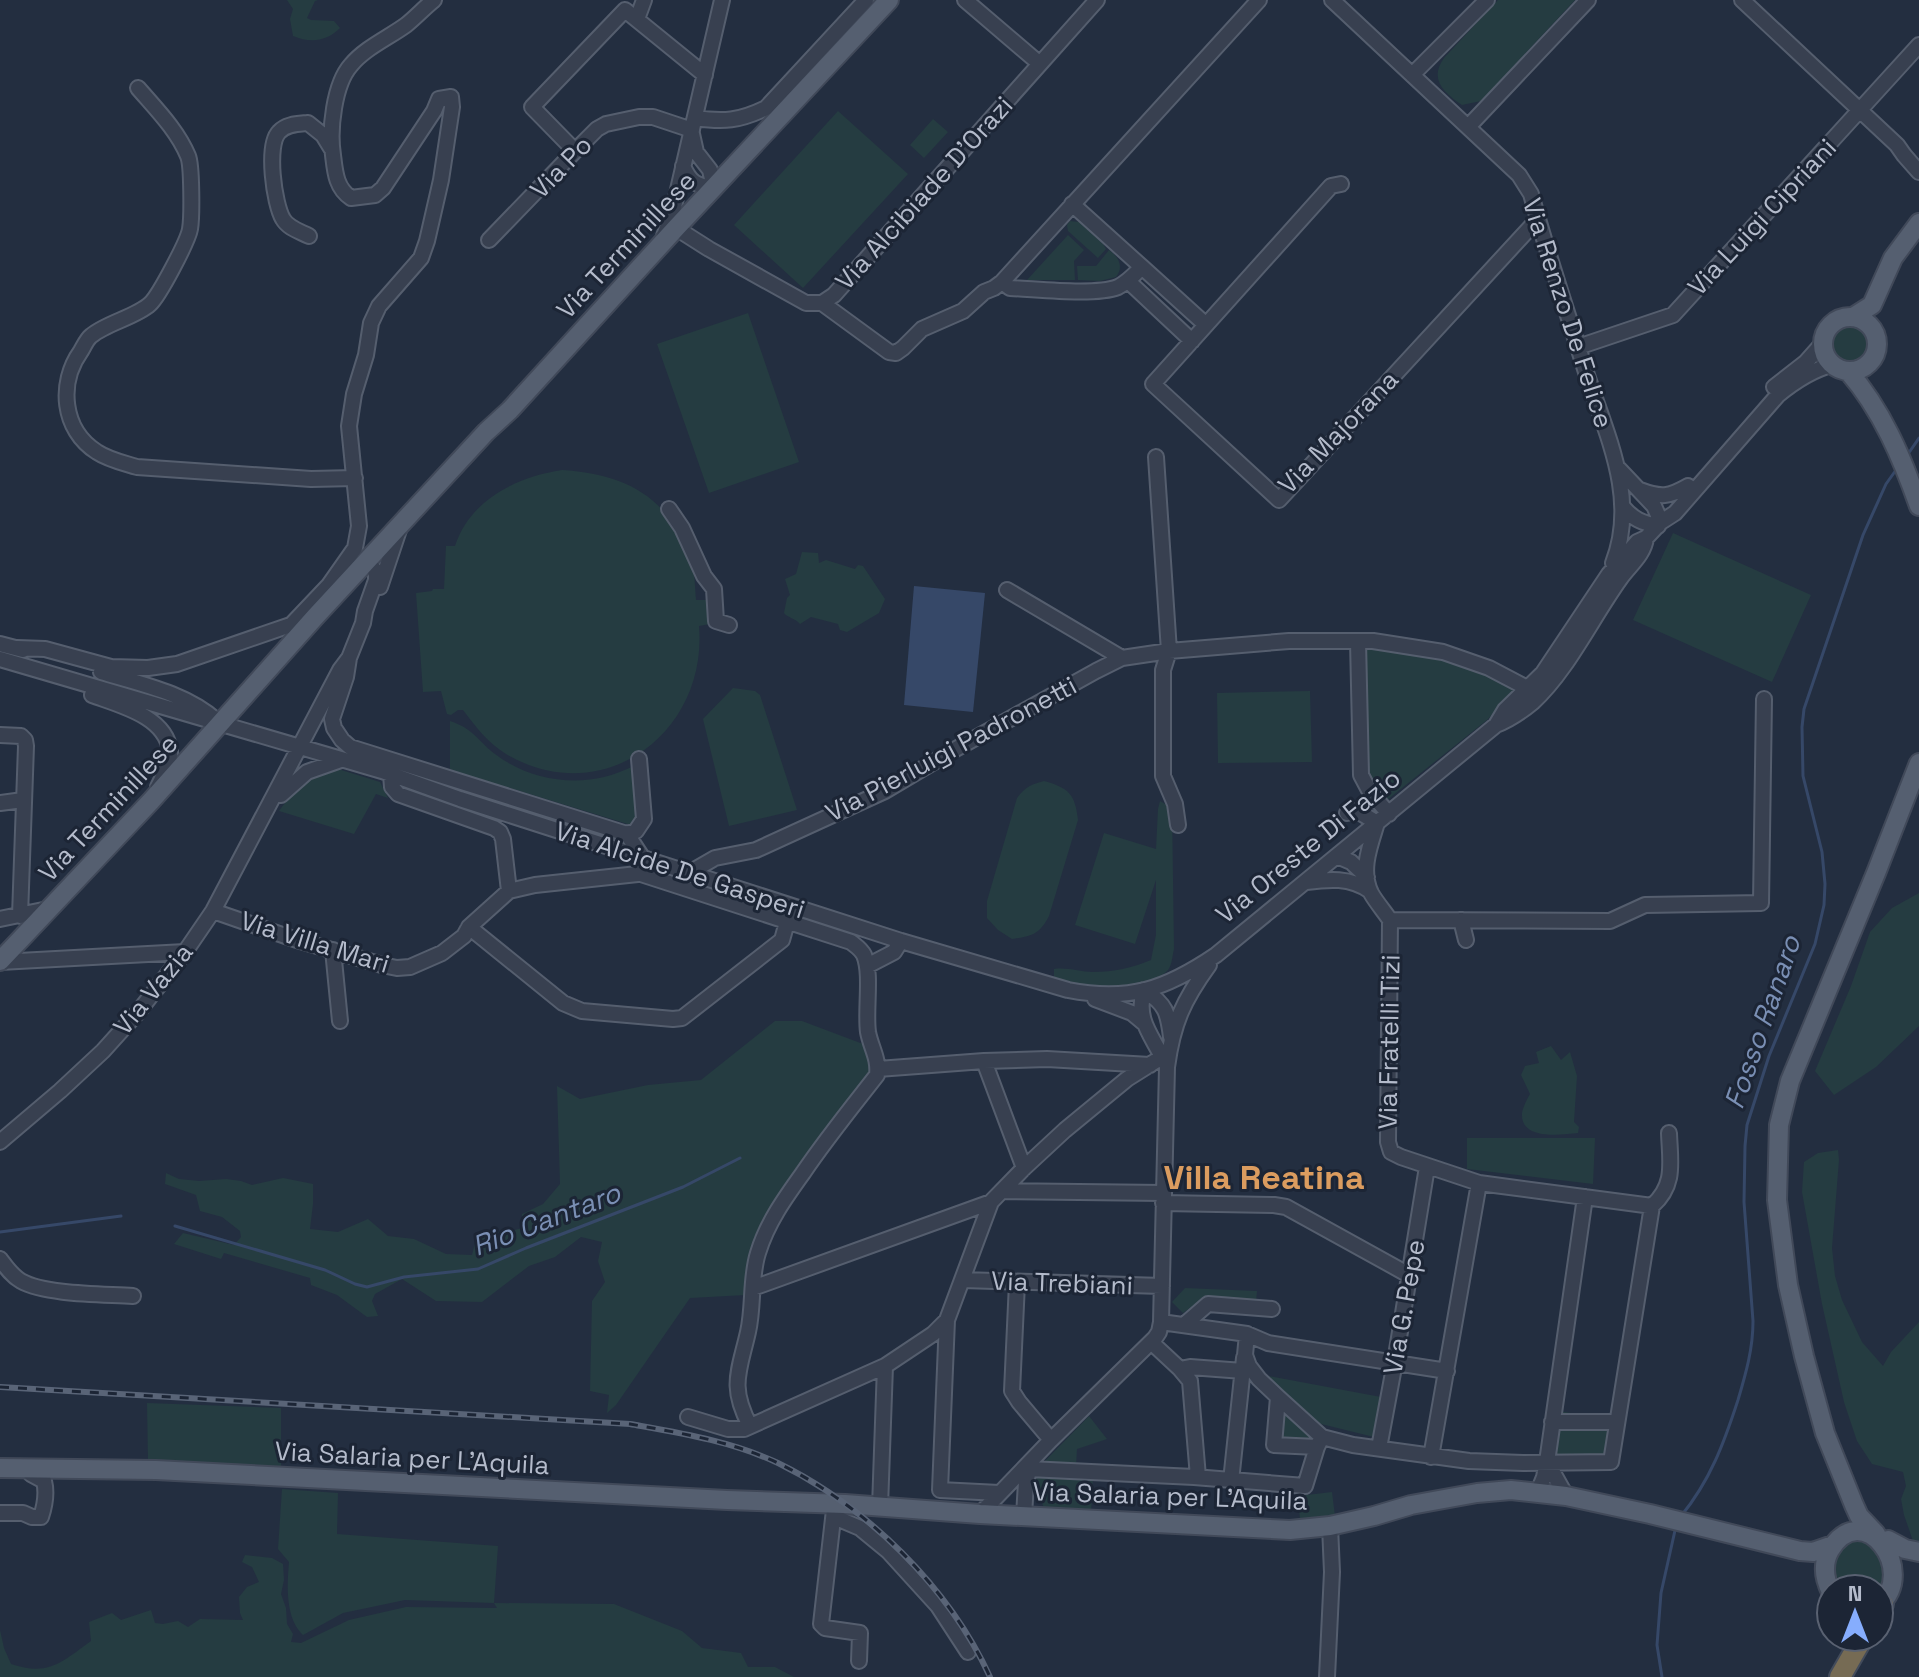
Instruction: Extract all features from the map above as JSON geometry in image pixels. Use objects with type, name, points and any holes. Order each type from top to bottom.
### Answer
[{"type":"highway","points":[[1842,1674],[1848,1653]]},
{"type":"highway","points":[[1842,1674],[1854,1653]]},
{"type":"main road","name":"Via Terminillese","points":[[0,961],[18,922],[48,909],[151,801],[315,617],[889,0]]},
{"type":"main road","points":[[1919,223],[1893,258],[1872,305],[1853,317],[1832,323],[1822,344],[1825,356],[1869,397],[1886,428],[1919,506]]},
{"type":"main road","points":[[1840,368],[1864,368],[1872,360],[1877,348],[1875,334],[1891,284],[1919,240]]},
{"type":"main road","points":[[1853,317],[1867,323],[1875,334]]},
{"type":"main road","points":[[1872,360],[1875,392],[1886,428]]},
{"type":"main road","points":[[1895,1589],[1902,1572],[1900,1560],[1895,1549],[1859,1516],[1825,1433],[1788,1285],[1777,1200],[1776,1162],[1779,1125],[1790,1081],[1919,763]]},
{"type":"main road","name":"Via Salaria per L'Aquila","points":[[0,1468],[156,1470],[830,1509],[845,1504],[1290,1530],[1330,1526],[1411,1505],[1511,1490],[1566,1496],[1783,1548],[1813,1552],[1854,1533],[1865,1531],[1881,1537]]},
{"type":"main road","points":[[1825,1573],[1827,1555],[1851,1518],[1849,1491]]},
{"type":"main road","points":[[1881,1537],[1919,1552]]},
{"type":"main road","name":"Via Salaria per L'Aquila","points":[[1783,1548],[1811,1561],[1820,1573]]},
{"type":"street","points":[[292,624],[329,585],[355,548],[359,526],[349,426],[354,394],[366,355],[371,323],[379,306],[421,258],[427,241],[441,180],[452,107],[451,97],[439,99],[383,188],[375,195],[351,198],[342,192],[337,182],[332,149],[336,98],[350,66],[434,0]]},
{"type":"street","points":[[637,19],[644,0]]},
{"type":"street","points":[[661,244],[673,211],[722,0]]},
{"type":"street","name":"Via Po","points":[[489,240],[597,129],[606,124],[653,117],[693,124],[750,116],[766,108],[866,0]]},
{"type":"street","points":[[965,0],[1040,64]]},
{"type":"street","name":"Via Alcibiade D'Orazi","points":[[676,228],[806,303],[822,303],[834,295],[1097,0]]},
{"type":"street","points":[[822,303],[889,352],[896,353],[922,329],[963,311],[984,292],[1002,282],[1259,0]]},
{"type":"street","name":"Via Renzo De Felice","points":[[1332,0],[1526,184],[1619,469]]},
{"type":"street","points":[[1412,75],[1487,0]]},
{"type":"street","points":[[1468,127],[1588,0]]},
{"type":"street","points":[[1742,0],[1897,145],[1919,172]]},
{"type":"street","points":[[575,151],[532,107],[625,10],[705,75]]},
{"type":"street","name":"Via Luigi Cipriani","points":[[1578,347],[1673,315],[1919,45]]},
{"type":"street","points":[[138,88],[172,127],[190,160],[190,230],[179,258],[151,304],[92,335],[75,359],[66,393],[70,418],[80,436],[96,452],[137,467],[311,479],[355,478]]},
{"type":"street","points":[[309,236],[293,229],[280,212],[272,167],[275,138],[279,131],[292,124],[308,123],[323,135],[332,149]]},
{"type":"street","points":[[683,166],[688,179],[702,187],[714,188],[710,170],[696,152],[693,124]]},
{"type":"street","points":[[1897,145],[1912,151],[1919,158]]},
{"type":"street","points":[[704,160],[718,164],[751,148]]},
{"type":"street","name":"Via Majorana","points":[[1341,184],[1331,186],[1153,384],[1279,500],[1538,219]]},
{"type":"street","points":[[1072,204],[1206,325]]},
{"type":"street","points":[[1002,282],[1010,288],[1097,292],[1128,281],[1142,267]]},
{"type":"street","points":[[1128,281],[1192,341]]},
{"type":"street","points":[[1659,524],[1668,508],[1771,390],[1806,362],[1822,344]]},
{"type":"street","points":[[1646,538],[1675,513],[1778,395],[1820,368],[1840,368]]},
{"type":"street","points":[[1156,457],[1169,651],[1163,670],[1163,776],[1175,804],[1178,825]]},
{"type":"street","points":[[1619,469],[1654,506],[1659,524]]},
{"type":"street","points":[[1609,574],[1622,535],[1619,469]]},
{"type":"street","points":[[1639,489],[1661,496],[1675,494],[1688,486]]},
{"type":"street","points":[[1623,507],[1632,518],[1643,523],[1659,524]]},
{"type":"street","points":[[669,509],[714,589],[716,621],[729,625]]},
{"type":"street","points":[[363,623],[370,614],[401,525]]},
{"type":"street","name":"Via Oreste Di Fazio","points":[[1144,990],[1160,987],[1188,974],[1216,955],[1496,725],[1513,718],[1535,700],[1553,679],[1620,578],[1645,548],[1646,538],[1637,542],[1609,574],[1543,673],[1505,710],[1496,725]]},
{"type":"street","points":[[365,564],[375,569],[376,576],[332,719],[334,728],[350,747],[627,834],[636,831],[644,819],[639,759]]},
{"type":"street","name":"Via Pierluigi Padronetti","points":[[1007,590],[1122,658]]},
{"type":"street","points":[[1,654],[17,648],[45,649],[111,667],[148,668],[177,664],[315,617]]},
{"type":"street","name":"Via Pierluigi Padronetti","points":[[683,870],[715,858],[756,850],[885,791],[1122,658],[1289,641],[1373,641],[1443,652],[1489,668],[1529,689]]},
{"type":"street","points":[[1358,641],[1361,775],[1383,818]]},
{"type":"street","points":[[17,648],[154,687],[203,709],[220,724]]},
{"type":"street","points":[[1,654],[28,671],[129,709],[156,725],[170,750],[169,762],[151,801]]},
{"type":"street","name":"Via Alcide De Gasperi","points":[[1,654],[391,775],[901,941],[1068,990],[1113,995],[1144,990]]},
{"type":"street","name":"Via Vazia","points":[[0,1142],[103,1051],[185,952],[213,911],[349,658]]},
{"type":"street","points":[[1337,856],[1351,862],[1390,920],[1610,921],[1645,905],[1761,903],[1764,699]]},
{"type":"street","points":[[239,703],[244,722],[257,735]]},
{"type":"street","points":[[0,735],[15,734],[25,740],[18,922]]},
{"type":"street","name":"Via Vazia","points":[[269,806],[307,772],[341,760]]},
{"type":"street","points":[[391,775],[392,787],[398,794],[500,832],[509,891],[535,885],[683,870]]},
{"type":"street","points":[[0,803],[23,800]]},
{"type":"street","points":[[1347,813],[1356,810],[1383,818]]},
{"type":"street","points":[[1364,884],[1367,854],[1383,818]]},
{"type":"street","points":[[627,834],[642,857]]},
{"type":"street","points":[[641,874],[851,942],[859,947],[867,966],[869,1035],[878,1064],[877,1075],[784,1200],[756,1257],[749,1330],[738,1366],[737,1384],[750,1426]]},
{"type":"street","points":[[1305,882],[1344,879],[1364,884]]},
{"type":"street","name":"Via Villa Mari","points":[[213,911],[294,939],[397,968],[410,967],[442,953],[464,936],[469,927],[509,891]]},
{"type":"street","points":[[469,927],[571,1008],[673,1019],[682,1018],[782,940],[791,905]]},
{"type":"street","name":"Via Fratelli Tizi","points":[[1390,920],[1388,1142],[1391,1152],[1479,1183],[1652,1206]]},
{"type":"street","points":[[1461,920],[1466,940]]},
{"type":"street","points":[[867,966],[894,952],[901,941]]},
{"type":"street","points":[[333,950],[340,1021]]},
{"type":"street","points":[[0,961],[185,952]]},
{"type":"street","points":[[1002,1490],[940,1490],[947,1320],[970,1254],[996,1196],[1065,1130],[1127,1079],[1160,1063],[1185,1000],[1216,955]]},
{"type":"street","points":[[1068,990],[1122,1008],[1144,1023]]},
{"type":"street","points":[[980,1514],[1159,1332],[1163,1198],[1160,1063],[1140,1012],[1144,990],[1166,1010],[1172,1038]]},
{"type":"street","points":[[878,1069],[1047,1059],[1160,1063]]},
{"type":"street","points":[[984,1061],[1024,1168]]},
{"type":"street","points":[[1278,1397],[1274,1445],[1320,1442],[1469,1461],[1611,1462],[1652,1206],[1662,1197],[1670,1182],[1669,1133]]},
{"type":"street","name":"Via G. Pepe","points":[[1379,1448],[1427,1167]]},
{"type":"street","points":[[1431,1457],[1479,1183]]},
{"type":"street","points":[[753,1288],[996,1196],[1163,1198],[1286,1207],[1409,1275]]},
{"type":"street","points":[[1538,1492],[1547,1462],[1585,1197]]},
{"type":"street","points":[[0,1259],[19,1280],[33,1287],[133,1296]]},
{"type":"street","name":"Via Trebiani","points":[[963,1280],[1162,1286]]},
{"type":"street","points":[[1005,1337],[1013,1283]]},
{"type":"street","points":[[1013,1283],[1012,1391],[1051,1440]]},
{"type":"street","points":[[1185,1324],[1208,1304],[1272,1309]]},
{"type":"street","points":[[688,1417],[728,1429],[744,1429],[885,1366],[933,1334],[947,1320]]},
{"type":"street","points":[[1161,1322],[1247,1334],[1268,1343],[1447,1371]]},
{"type":"street","points":[[1231,1481],[1247,1334]]},
{"type":"street","points":[[1151,1342],[1190,1381],[1198,1477]]},
{"type":"street","points":[[1245,1355],[1259,1379],[1320,1442]]},
{"type":"street","points":[[880,1507],[885,1366]]},
{"type":"street","points":[[1180,1369],[1243,1371]]},
{"type":"street","points":[[1552,1422],[1617,1422]]},
{"type":"street","points":[[1031,1464],[1305,1486],[1320,1442]]},
{"type":"street","points":[[1547,1462],[1566,1496]]},
{"type":"street","points":[[1002,1490],[1003,1503],[1016,1516],[1031,1464]]},
{"type":"street","points":[[0,1513],[41,1517],[44,1481],[25,1468]]},
{"type":"street","points":[[859,1661],[860,1633],[825,1628],[821,1624],[830,1509],[888,1551],[938,1606],[968,1652]]},
{"type":"street","points":[[1327,1677],[1332,1572],[1330,1526]]},
{"type":"green space","points":[[287,0],[318,0],[307,18],[334,21],[340,28],[318,40],[293,36],[290,19],[293,9]]},
{"type":"green space","points":[[1498,0],[1575,0],[1481,101],[1462,105],[1440,84],[1440,66]]},
{"type":"green space","points":[[838,111],[908,174],[803,288],[734,225]]},
{"type":"green space","points":[[933,119],[948,132],[924,158],[910,145]]},
{"type":"green space","points":[[1070,221],[1079,222],[1103,244],[1106,249],[1098,258],[1068,231]]},
{"type":"green space","points":[[1068,235],[1084,250],[1074,261],[1075,280],[1027,280]]},
{"type":"green space","points":[[1109,250],[1119,262],[1120,270],[1116,277],[1100,281],[1078,280],[1077,266],[1096,266]]},
{"type":"green space","points":[[748,313],[799,462],[709,493],[657,344]]},
{"type":"green space","points":[[1850,324],[1865,330],[1871,345],[1865,360],[1850,366],[1835,360],[1829,345],[1835,330]]},
{"type":"green space","points":[[562,470],[585,472],[626,484],[659,506],[683,541],[692,563],[696,600],[709,600],[710,624],[699,626],[697,665],[686,699],[667,729],[642,752],[612,767],[578,773],[543,769],[506,754],[477,728],[463,710],[447,714],[441,691],[423,692],[416,593],[444,589],[446,546],[455,546],[462,530],[483,504],[497,493],[528,478]]},
{"type":"green space","points":[[1673,533],[1811,595],[1772,682],[1633,620]]},
{"type":"green space","points":[[802,552],[818,553],[819,563],[826,560],[855,569],[858,565],[863,566],[885,599],[879,613],[847,632],[840,630],[838,624],[811,617],[800,624],[786,615],[790,595],[785,579],[796,574]]},
{"type":"green space","points":[[1366,647],[1469,667],[1505,682],[1514,692],[1487,720],[1387,800],[1376,791],[1367,774]]},
{"type":"green space","points":[[733,688],[755,691],[760,695],[797,810],[729,826],[703,719]]},
{"type":"green space","points":[[1310,691],[1312,762],[1218,763],[1217,693]]},
{"type":"green space","points":[[450,721],[470,731],[507,762],[547,778],[590,780],[634,766],[638,820],[631,825],[450,770]]},
{"type":"green space","points":[[338,769],[380,782],[388,798],[376,794],[354,834],[279,811],[311,778]]},
{"type":"green space","points":[[1044,781],[1069,793],[1078,820],[1049,916],[1034,934],[1012,939],[987,918],[987,901],[1017,798],[1029,786]]},
{"type":"green space","points":[[1160,801],[1172,808],[1174,949],[1170,967],[1156,978],[1142,983],[1110,988],[1078,986],[1054,977],[1054,969],[1108,971],[1151,960],[1156,935],[1156,880],[1135,944],[1075,925],[1104,833],[1156,849]]},
{"type":"green space","points":[[1919,893],[1919,1026],[1876,1067],[1834,1095],[1815,1071],[1870,932],[1892,908]]},
{"type":"green space","points":[[775,1021],[802,1021],[863,1044],[872,1067],[773,1204],[746,1295],[690,1298],[616,1405],[607,1413],[609,1395],[590,1391],[592,1301],[605,1282],[598,1261],[602,1242],[581,1237],[555,1257],[529,1266],[482,1302],[436,1301],[402,1279],[375,1294],[372,1301],[378,1316],[367,1317],[337,1295],[311,1285],[310,1278],[224,1253],[221,1259],[174,1244],[183,1233],[234,1245],[241,1237],[240,1231],[222,1217],[200,1211],[196,1195],[165,1184],[166,1173],[179,1179],[226,1179],[252,1185],[283,1178],[313,1184],[310,1229],[338,1232],[368,1219],[388,1236],[414,1239],[446,1254],[472,1255],[476,1239],[490,1232],[522,1228],[522,1214],[543,1204],[560,1184],[557,1086],[580,1099],[648,1085],[701,1080]]},
{"type":"green space","points":[[1551,1046],[1561,1060],[1570,1052],[1577,1076],[1574,1122],[1579,1127],[1578,1133],[1542,1134],[1527,1128],[1523,1122],[1522,1113],[1530,1094],[1521,1075],[1525,1066],[1539,1063],[1536,1052]]},
{"type":"green space","points":[[1467,1138],[1595,1138],[1593,1184],[1467,1169]]},
{"type":"green space","points":[[1838,1150],[1832,1248],[1842,1300],[1862,1342],[1883,1366],[1891,1352],[1919,1322],[1919,1542],[1913,1541],[1904,1515],[1901,1499],[1906,1486],[1903,1472],[1872,1464],[1857,1441],[1844,1402],[1822,1304],[1802,1192],[1804,1162],[1818,1153]]},
{"type":"green space","points":[[1185,1288],[1257,1291],[1256,1301],[1205,1297],[1183,1313],[1172,1302]]},
{"type":"green space","points":[[1263,1375],[1381,1397],[1374,1437],[1317,1423]]},
{"type":"green space","points":[[147,1403],[281,1408],[281,1467],[148,1461]]},
{"type":"green space","points":[[1282,1407],[1314,1436],[1314,1442],[1279,1438]]},
{"type":"green space","points":[[1559,1411],[1614,1420],[1609,1454],[1552,1454]]},
{"type":"green space","points":[[1089,1416],[1107,1439],[1077,1449],[1076,1467],[1043,1463]]},
{"type":"green space","points":[[1036,1473],[1093,1476],[1091,1514],[1046,1512],[1036,1490]]},
{"type":"green space","points":[[282,1489],[338,1493],[337,1534],[498,1546],[494,1603],[405,1600],[343,1613],[303,1635],[290,1610],[289,1562],[278,1549]]},
{"type":"green space","points":[[1332,1492],[1335,1516],[1300,1520],[1298,1496]]},
{"type":"green space","points":[[1868,1538],[1894,1557],[1888,1573],[1834,1573],[1837,1554],[1849,1543]]},
{"type":"green space","points":[[245,1555],[272,1558],[283,1564],[281,1594],[287,1624],[293,1634],[291,1642],[301,1643],[349,1620],[406,1607],[497,1608],[494,1603],[614,1604],[682,1631],[702,1648],[741,1653],[748,1667],[775,1667],[794,1677],[0,1677],[0,1630],[11,1664],[36,1669],[55,1665],[91,1641],[89,1622],[112,1613],[121,1620],[151,1610],[155,1623],[178,1621],[188,1627],[200,1619],[243,1620],[239,1597],[247,1587],[259,1582],[252,1567],[242,1562]]},
{"type":"water","points":[[914,586],[985,593],[973,712],[904,705]]},
{"type":"waterway","name":"Fosso Ranaro","points":[[1908,454],[1919,438]]},
{"type":"waterway","name":"Fosso Ranaro","points":[[1681,1516],[1715,1461],[1746,1371],[1753,1321],[1744,1202],[1747,1125],[1769,1056],[1815,944],[1824,905],[1822,852],[1803,776],[1804,709],[1863,535],[1886,484],[1896,470]]},
{"type":"waterway","name":"Rio Cantaro","points":[[175,1226],[325,1270],[367,1287],[404,1277],[478,1269],[683,1187],[740,1158]]},
{"type":"waterway","name":"Rio Cantaro","points":[[0,1232],[121,1216]]},
{"type":"waterway","name":"Fosso Ranaro","points":[[1662,1677],[1657,1645],[1661,1593],[1676,1526]]},
{"type":"railway","points":[[0,1387],[630,1424],[724,1443],[760,1455],[811,1481],[873,1526],[928,1581],[973,1644],[990,1677]]},
{"type":"district","name":"Villa Reatina","points":[[1264,1177]]}]
